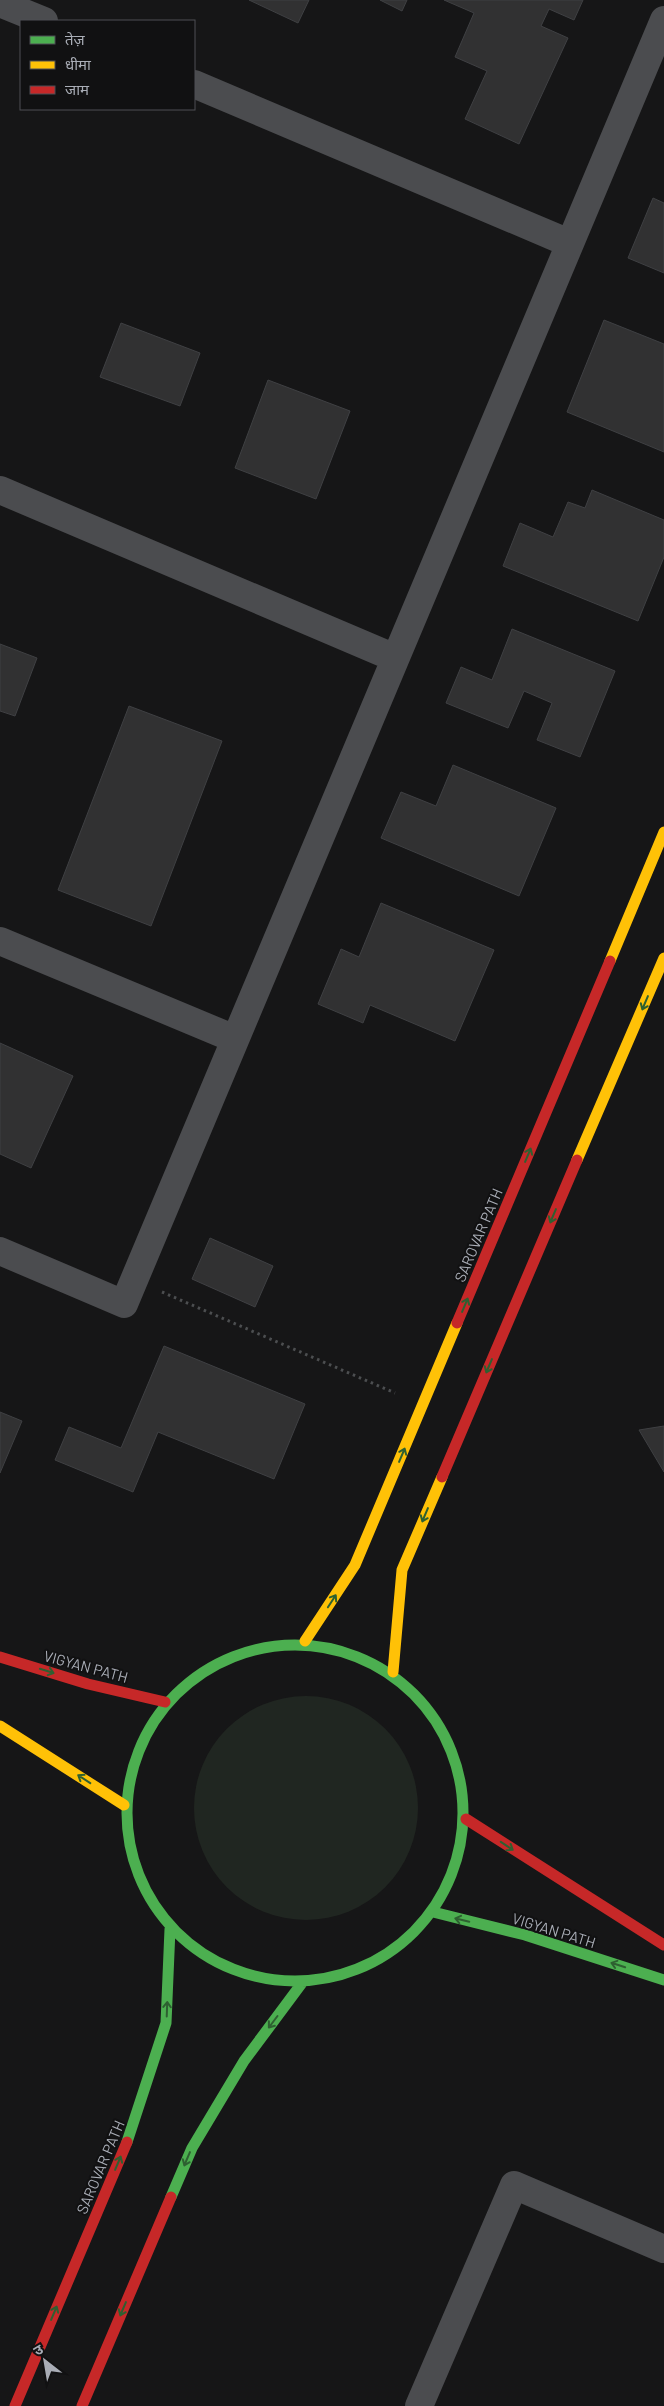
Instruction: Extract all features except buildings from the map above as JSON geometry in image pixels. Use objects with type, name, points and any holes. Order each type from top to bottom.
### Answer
[{"type":"main road","name":"SAROVAR PATH","points":[[305,1642],[355,1565],[664,832]]},
{"type":"main road","points":[[393,1672],[402,1570],[663,964]]},
{"type":"main road","points":[[305,1642],[393,1672],[449,1736],[466,1819],[433,1912],[397,1949],[352,1973],[302,1983],[230,1971],[170,1929],[135,1872],[124,1806],[165,1702],[228,1655],[305,1642]]},
{"type":"main road","name":"VIGYAN PATH","points":[[0,1657],[88,1684],[165,1702]]},
{"type":"main road","points":[[0,1726],[124,1806]]},
{"type":"main road","points":[[466,1819],[664,1945]]},
{"type":"main road","name":"VIGYAN PATH","points":[[433,1912],[525,1935],[664,1980]]},
{"type":"main road","name":"SAROVAR PATH","points":[[15,2406],[135,2122],[166,2023],[170,1929]]},
{"type":"main road","points":[[82,2406],[192,2148],[244,2061],[302,1983]]},
{"type":"street","points":[[0,3],[42,20]]},
{"type":"street","points":[[0,1251],[124,1304],[664,20]]},
{"type":"street","points":[[195,84],[570,243]]},
{"type":"street","points":[[0,490],[395,658]]},
{"type":"street","points":[[0,941],[235,1039]]},
{"type":"street","points":[[419,2406],[514,2185],[664,2249]]},
{"type":"path","points":[[134,1279],[423,1405]]},
{"type":"shaded area","points":[[306,1696],[338,1701],[349,1705],[368,1715],[385,1729],[399,1746],[409,1765],[413,1776],[418,1808],[413,1840],[409,1851],[399,1870],[385,1887],[368,1901],[349,1911],[338,1915],[306,1920],[274,1915],[263,1911],[244,1901],[227,1887],[213,1870],[203,1851],[199,1840],[194,1808],[199,1776],[203,1765],[213,1746],[227,1729],[244,1715],[263,1705],[274,1701]]},
{"type":"traffic: fast","points":[[295,1645],[328,1648],[359,1658],[388,1674],[414,1694],[434,1720],[450,1749],[460,1780],[463,1813],[460,1846],[450,1877],[434,1906],[414,1932],[388,1952],[359,1968],[328,1978],[295,1981],[262,1978],[231,1968],[202,1952],[176,1932],[156,1906],[140,1877],[130,1846],[127,1813],[130,1780],[140,1749],[156,1720],[176,1694],[202,1674],[231,1658],[262,1648],[295,1645]]},
{"type":"traffic: fast","points":[[433,1912],[525,1935],[664,1980]]},
{"type":"traffic: fast","points":[[127,2142],[166,2023],[170,1929]]},
{"type":"traffic: fast","points":[[171,2197],[192,2148],[244,2061],[302,1983]]},
{"type":"traffic: slow","points":[[610,961],[664,832]]},
{"type":"traffic: slow","points":[[577,1160],[664,958]]},
{"type":"traffic: slow","points":[[305,1641],[355,1565],[457,1323]]},
{"type":"traffic: slow","points":[[393,1672],[402,1570],[442,1477]]},
{"type":"traffic: slow","points":[[0,1726],[124,1805]]},
{"type":"traffic: jam","points":[[457,1323],[610,961]]},
{"type":"traffic: jam","points":[[442,1477],[577,1160]]},
{"type":"traffic: jam","points":[[0,1657],[88,1684],[165,1702]]},
{"type":"traffic: jam","points":[[466,1819],[664,1945]]},
{"type":"traffic: jam","points":[[15,2406],[127,2142]]},
{"type":"traffic: jam","points":[[82,2406],[171,2197]]}]
